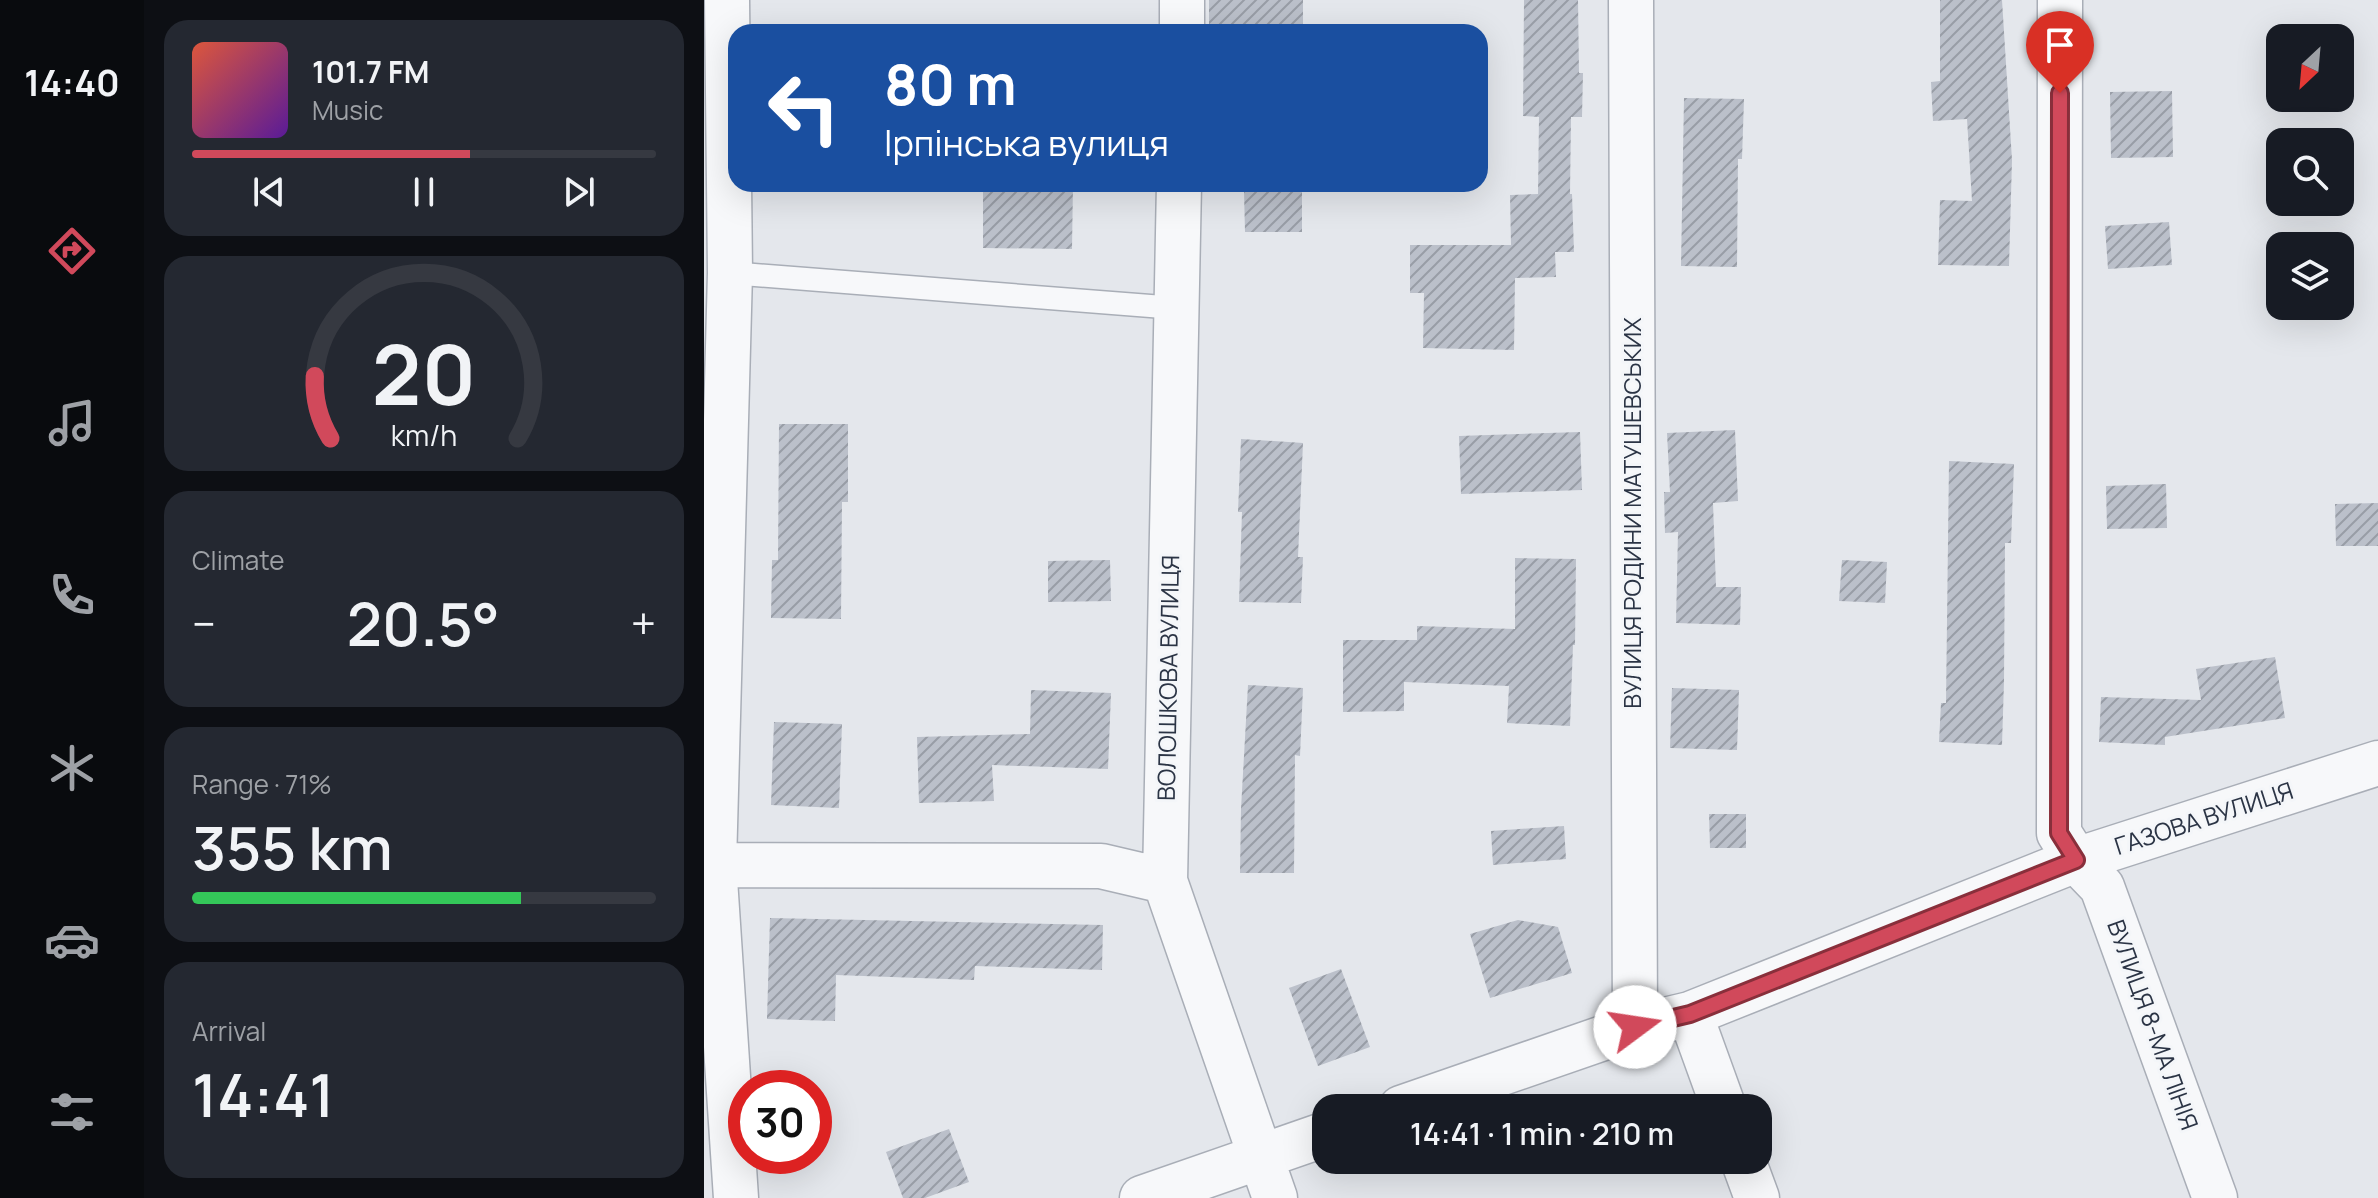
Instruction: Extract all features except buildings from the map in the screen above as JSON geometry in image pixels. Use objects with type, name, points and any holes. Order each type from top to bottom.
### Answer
[{"type":"street","points":[[727,0],[728,91]]},
{"type":"street","points":[[1182,0],[1182,24]]},
{"type":"street","name":"ВУЛИЦЯ РОДИНИ МАТУШЕВСЬКИХ","points":[[1631,0],[1635,1027]]},
{"type":"street","name":"ВУЛИЦЯ 8-МА ЛІНІЯ","points":[[2060,0],[2059,833],[2076,860],[2102,887],[2215,1198]]},
{"type":"street","points":[[729,192],[730,273],[709,864],[736,1198]]},
{"type":"street","name":"ВОЛОШКОВА ВУЛИЦЯ","points":[[1179,192],[1165,881],[1275,1198]]},
{"type":"street","name":"ГАЗОВА ВУЛИЦЯ","points":[[1441,1094],[1635,1027],[1690,1014],[2076,860],[2378,763]]},
{"type":"street","points":[[709,864],[1101,866],[1165,881]]},
{"type":"street","points":[[1690,1014],[1719,1094]]},
{"type":"street","points":[[1142,1198],[1312,1139]]},
{"type":"street","points":[[1748,1174],[1757,1198]]},
{"type":"lane","points":[[730,273],[1176,308]]},
{"type":"route","points":[[1635,1027],[1690,1014],[2076,860],[2059,833],[2060,93]]}]
